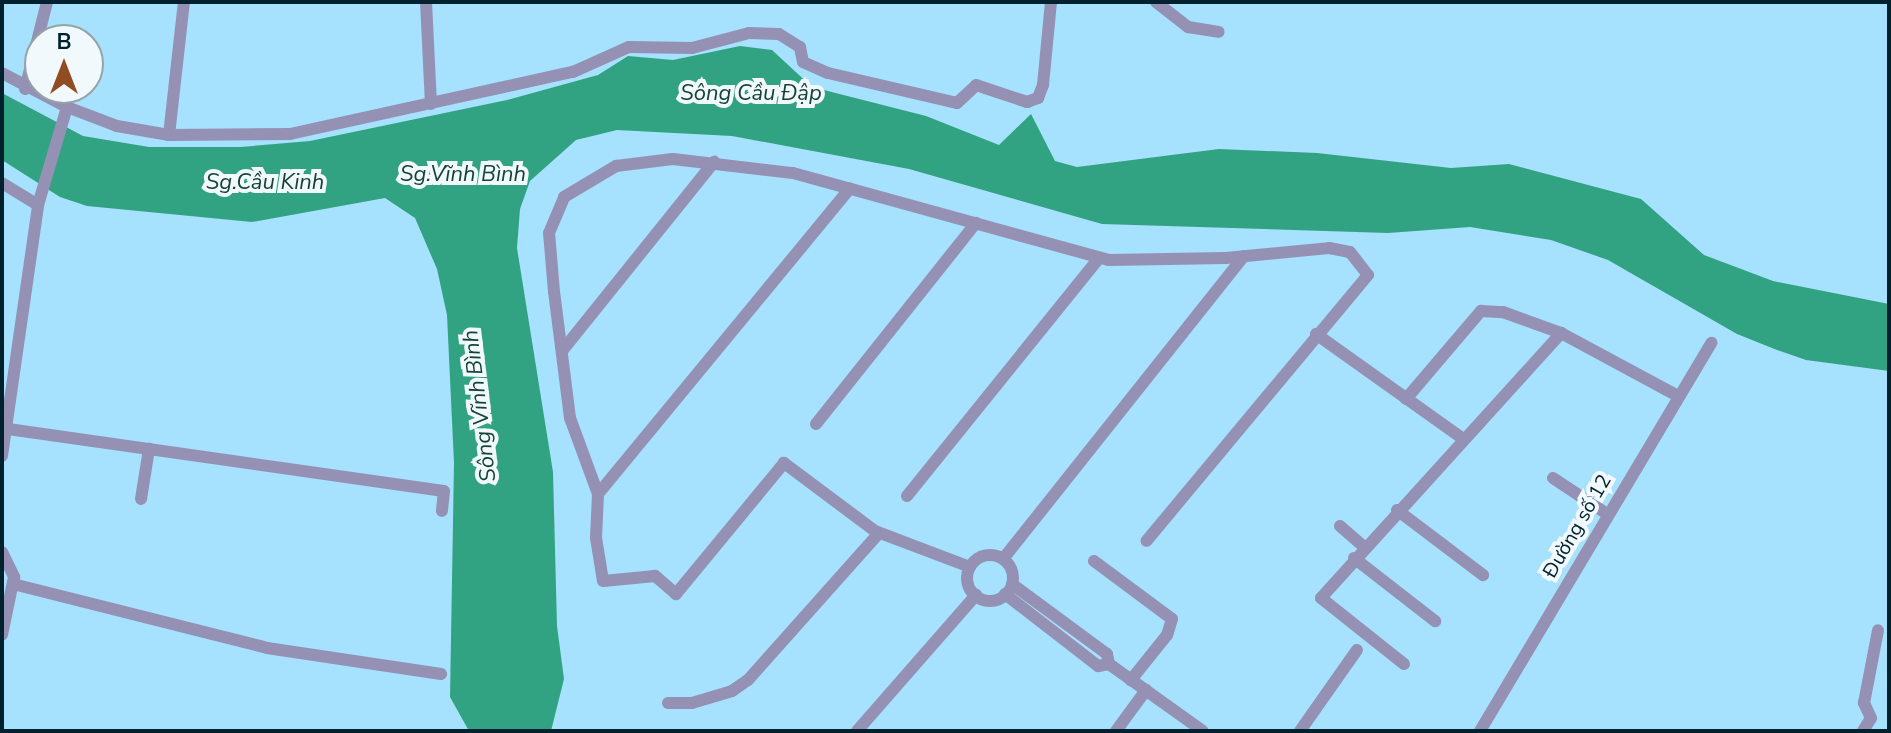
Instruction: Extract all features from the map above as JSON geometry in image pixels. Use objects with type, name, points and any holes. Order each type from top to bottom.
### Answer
[{"type":"street","points":[[41,24],[47,2]]},
{"type":"street","points":[[169,135],[184,2]]},
{"type":"street","points":[[426,2],[431,104]]},
{"type":"street","points":[[60,104],[117,126],[169,135],[290,134],[337,120],[431,104],[573,72],[629,47],[692,48],[749,33],[779,34],[800,47],[803,62],[828,73],[957,103],[976,85],[1027,102],[1038,98],[1043,85],[1051,2]]},
{"type":"street","points":[[1156,2],[1188,27],[1219,32]]},
{"type":"street","points":[[2,73],[24,88]]},
{"type":"street","points":[[2,456],[40,200],[67,107]]},
{"type":"street","points":[[970,567],[879,533],[784,463],[672,595],[655,576],[603,581],[598,494],[570,418],[549,233],[564,197],[585,180],[640,161],[714,162],[793,173],[1099,258],[1244,256],[1329,248],[1342,248],[1356,257],[1368,275],[1146,541]]},
{"type":"street","points":[[562,351],[714,162]]},
{"type":"street","points":[[2,183],[40,200]]},
{"type":"street","points":[[598,494],[850,188]]},
{"type":"street","points":[[816,424],[976,223]]},
{"type":"street","points":[[1203,731],[1109,664],[1098,666],[1008,589],[1003,559],[1244,256]]},
{"type":"street","points":[[907,496],[1099,258]]},
{"type":"street","points":[[1406,399],[1481,311],[1503,312],[1561,333],[1676,395]]},
{"type":"street","points":[[1404,664],[1320,601],[1397,510],[1561,333]]},
{"type":"street","points":[[1316,334],[1462,438]]},
{"type":"street","name":"Đường số 12","points":[[1480,731],[1676,395],[1711,343]]},
{"type":"street","points":[[8,429],[444,491],[442,511]]},
{"type":"street","points":[[141,499],[149,449]]},
{"type":"street","points":[[1553,478],[1607,514]]},
{"type":"street","points":[[1397,510],[1483,575]]},
{"type":"street","points":[[1340,526],[1364,547]]},
{"type":"street","points":[[668,703],[692,703],[732,691],[748,680],[879,533]]},
{"type":"street","points":[[2,552],[14,571],[2,635]]},
{"type":"street","points":[[1003,559],[987,555],[970,567],[968,586],[988,601],[1008,589]]},
{"type":"street","points":[[1354,558],[1435,621]]},
{"type":"street","points":[[1094,561],[1172,619],[1167,635],[1131,680]]},
{"type":"street","points":[[13,584],[267,648],[441,674]]},
{"type":"street","points":[[857,731],[976,595]]},
{"type":"street","points":[[1863,731],[1871,718],[1864,703],[1878,630]]},
{"type":"street","points":[[1300,731],[1357,650]]},
{"type":"street","points":[[1116,731],[1146,690]]},
{"type":"water","points":[[740,46],[772,50],[812,87],[926,116],[999,145],[1031,114],[1055,161],[1077,167],[1219,149],[1317,153],[1451,168],[1509,164],[1641,199],[1704,255],[1773,281],[1889,304],[1889,371],[1806,360],[1777,350],[1737,334],[1608,260],[1551,240],[1470,227],[1388,233],[1102,224],[909,169],[732,136],[617,130],[576,140],[530,181],[520,209],[517,248],[553,472],[557,626],[564,679],[551,731],[469,731],[450,697],[454,463],[447,315],[437,269],[415,218],[385,198],[252,222],[87,206],[60,197],[2,160],[2,93],[83,136],[149,147],[240,147],[310,141],[507,100],[598,75],[628,56],[673,60]]},
{"type":"water label","name":"Sông Cầu Đập","points":[[751,94]]},
{"type":"water label","name":"Sg.Vĩnh Bình","points":[[463,175]]},
{"type":"water label","name":"Sg.Cầu Kinh","points":[[265,183]]},
{"type":"water label","name":"Sông Vĩnh Bình","points":[[480,406]]}]
